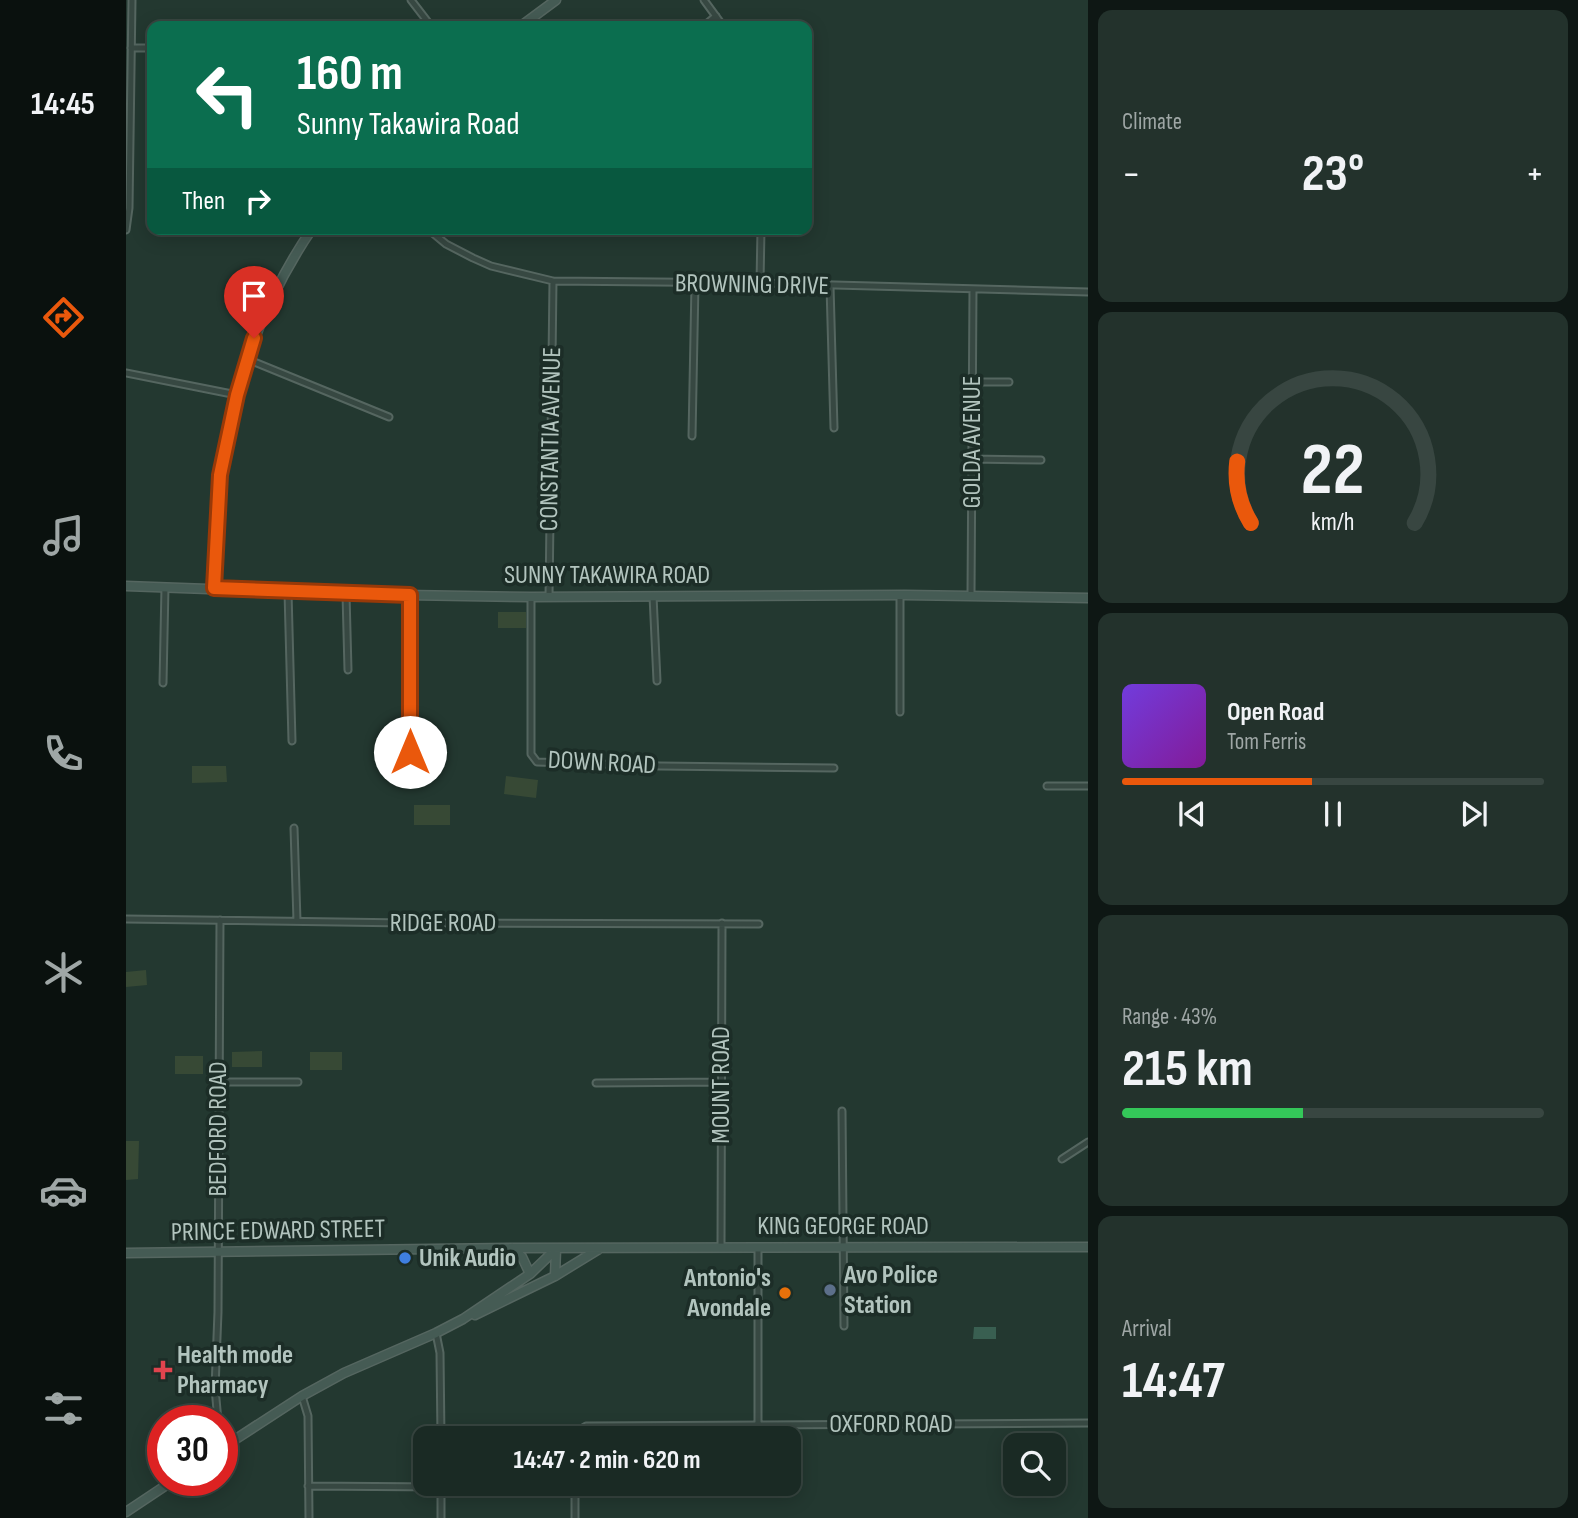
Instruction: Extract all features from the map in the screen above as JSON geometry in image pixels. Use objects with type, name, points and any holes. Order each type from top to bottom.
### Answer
[{"type":"main road","points":[[528,21],[556,0]]},
{"type":"main road","points":[[214,588],[217,497],[226,440],[237,395],[262,318],[308,235]]},
{"type":"main road","name":"SUNNY TAKAWIRA ROAD","points":[[126,586],[531,597],[1088,597]]},
{"type":"main road","name":"KING GEORGE ROAD","points":[[599,1249],[1088,1247]]},
{"type":"main road","points":[[512,1248],[522,1257],[530,1274]]},
{"type":"main road","points":[[555,1249],[555,1276]]},
{"type":"main road","points":[[238,1437],[344,1373],[463,1319],[530,1274],[555,1249]]},
{"type":"main road","points":[[463,1319],[555,1276],[599,1249]]},
{"type":"main road","name":"PRINCE EDWARD STREET","points":[[126,1253],[599,1249]]},
{"type":"main road","points":[[126,1512],[150,1496]]},
{"type":"street","points":[[126,230],[129,208],[132,0]]},
{"type":"street","points":[[411,0],[427,21]]},
{"type":"street","points":[[704,0],[720,21]]},
{"type":"street","points":[[710,21],[716,16]]},
{"type":"street","points":[[131,48],[147,48]]},
{"type":"street","name":"BROWNING DRIVE","points":[[435,235],[446,244],[491,266],[553,281],[760,283],[1088,292]]},
{"type":"street","points":[[760,283],[761,235]]},
{"type":"street","name":"CONSTANTIA AVENUE","points":[[549,597],[553,281]]},
{"type":"street","points":[[692,436],[695,284]]},
{"type":"street","points":[[830,286],[834,428]]},
{"type":"street","name":"GOLDA AVENUE","points":[[971,595],[973,289]]},
{"type":"street","points":[[247,359],[389,417]]},
{"type":"street","points":[[126,373],[237,395]]},
{"type":"street","points":[[972,382],[1009,382]]},
{"type":"street","points":[[972,459],[1041,460]]},
{"type":"street","points":[[163,682],[165,587]]},
{"type":"street","points":[[288,592],[292,741]]},
{"type":"street","points":[[346,594],[348,670]]},
{"type":"street","points":[[410,595],[410,752]]},
{"type":"street","points":[[900,595],[900,712]]},
{"type":"street","points":[[653,596],[657,681]]},
{"type":"street","name":"DOWN ROAD","points":[[531,597],[531,754],[537,762],[834,768]]},
{"type":"street","points":[[1047,786],[1088,786]]},
{"type":"street","points":[[294,828],[297,922]]},
{"type":"street","name":"RIDGE ROAD","points":[[126,919],[759,924]]},
{"type":"street","name":"BEDFORD ROAD","points":[[217,1405],[220,920]]},
{"type":"street","name":"MOUNT ROAD","points":[[722,923],[722,1248]]},
{"type":"street","points":[[218,1082],[298,1082]]},
{"type":"street","points":[[596,1083],[721,1082]]},
{"type":"street","points":[[842,1111],[844,1326]]},
{"type":"street","points":[[1062,1159],[1088,1142]]},
{"type":"street","points":[[758,1247],[758,1424]]},
{"type":"street","points":[[436,1333],[440,1353],[441,1426]]},
{"type":"street","points":[[302,1396],[308,1416],[309,1518]]},
{"type":"street","name":"OXFORD ROAD","points":[[586,1426],[1088,1423]]},
{"type":"street","points":[[308,1486],[413,1485]]},
{"type":"street","points":[[441,1496],[441,1518]]},
{"type":"street","points":[[575,1496],[575,1518]]},
{"type":"shaded area","points":[[498,612],[526,612],[526,628],[498,628]]},
{"type":"shaded area","points":[[192,766],[226,766],[227,782],[192,783]]},
{"type":"shaded area","points":[[506,776],[538,780],[536,798],[504,794]]},
{"type":"shaded area","points":[[414,805],[450,805],[450,825],[414,825]]},
{"type":"shaded area","points":[[146,970],[147,985],[126,987],[126,972]]},
{"type":"shaded area","points":[[262,1051],[262,1067],[232,1067],[232,1052]]},
{"type":"shaded area","points":[[310,1052],[342,1052],[342,1070],[310,1070]]},
{"type":"shaded area","points":[[175,1056],[203,1056],[203,1074],[175,1074]]},
{"type":"shaded area","points":[[126,1141],[139,1141],[138,1179],[126,1180]]},
{"type":"shaded area","points":[[974,1327],[996,1327],[996,1339],[973,1339]]},
{"type":"place","name":"Unik Audio","points":[[405,1258]]},
{"type":"place","name":"Avo Police Station","points":[[830,1290]]},
{"type":"place","name":"Antonio's Avondale","points":[[785,1293]]},
{"type":"place","name":"Health mode Pharmacy","points":[[163,1370]]},
{"type":"route","points":[[254,338],[237,395],[220,475],[214,588],[410,595],[410,752]]}]
